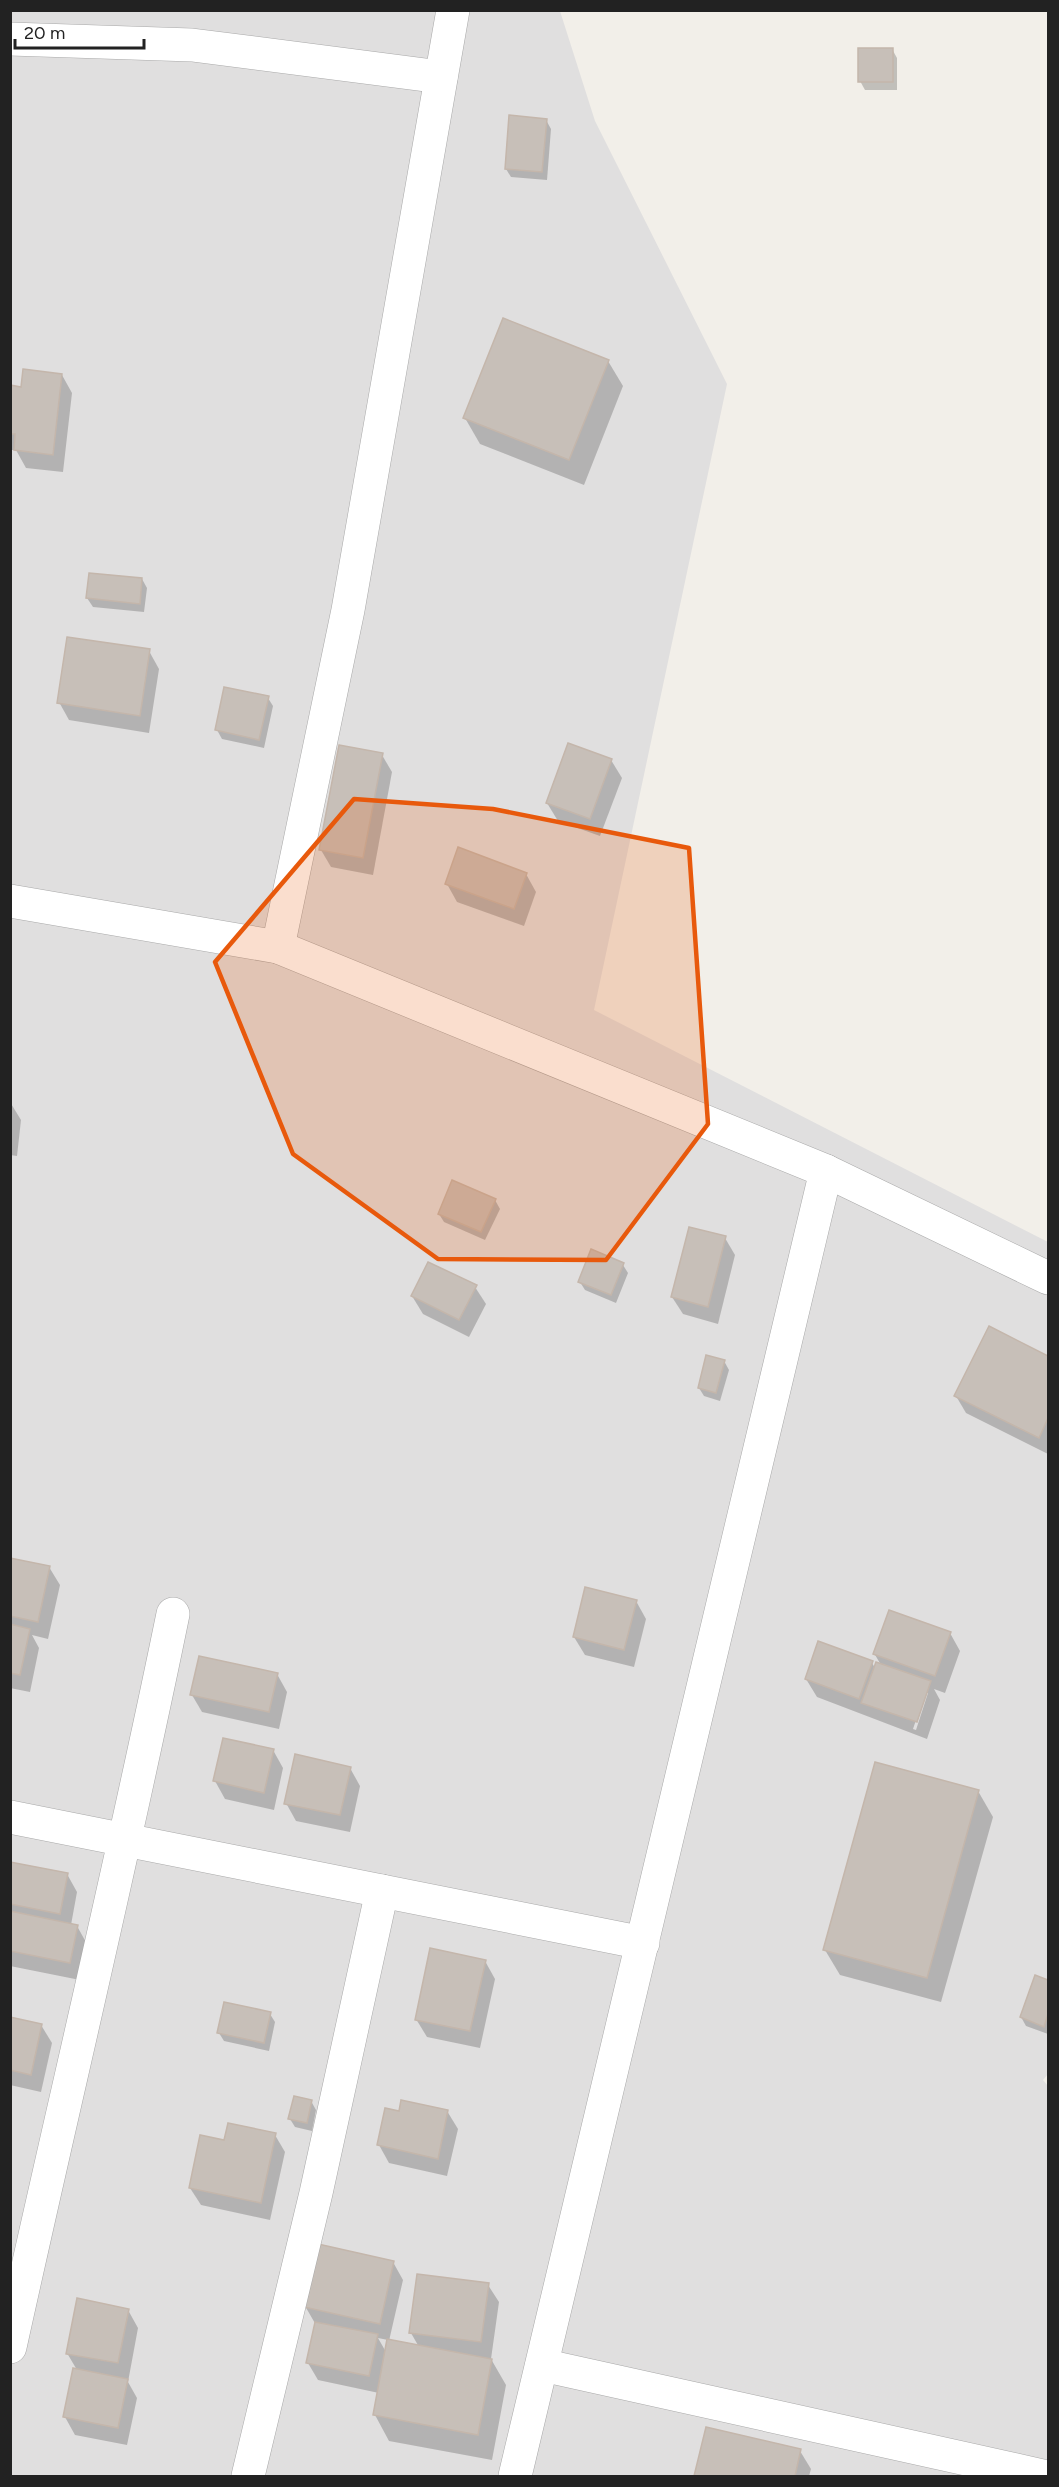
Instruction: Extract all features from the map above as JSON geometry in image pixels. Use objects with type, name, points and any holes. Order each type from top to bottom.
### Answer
[{"type":"street","points":[[278,947],[348,610],[453,10]]},
{"type":"street","points":[[10,39],[192,45],[441,77]]},
{"type":"street","points":[[10,901],[278,947],[826,1171],[1048,1278]]},
{"type":"street","points":[[515,2476],[826,1171]]},
{"type":"street","points":[[10,2347],[58,2130],[127,1840],[173,1614]]},
{"type":"street","points":[[10,1817],[643,1943]]},
{"type":"street","points":[[248,2476],[316,2193],[382,1891]]},
{"type":"street","points":[[542,2365],[1044,2476]]},
{"type":"highlighted area","points":[[354,799],[493,809],[689,848],[708,1124],[606,1260],[438,1259],[293,1154],[215,962]]},
{"type":"shaded area","points":[[11,11],[560,11],[595,121],[727,384],[594,1010],[1048,1242],[1048,2074],[1043,2080],[1048,2086],[1048,2476],[11,2476]]},
{"type":"building","points":[[858,48],[893,48],[893,82],[858,82]]},
{"type":"building","points":[[509,115],[547,119],[542,172],[505,169]]},
{"type":"building","points":[[503,318],[609,360],[569,460],[463,418]]},
{"type":"building","points":[[23,369],[62,374],[53,455],[14,450],[15,434],[10,434],[10,385],[21,387]]},
{"type":"building","points":[[89,573],[142,578],[140,604],[86,598]]},
{"type":"building","points":[[67,637],[150,649],[140,716],[57,703]]},
{"type":"building","points":[[224,687],[269,696],[259,740],[215,730]]},
{"type":"building","points":[[568,743],[612,759],[590,819],[546,803]]},
{"type":"building","points":[[339,745],[383,753],[363,858],[319,850]]},
{"type":"building","points":[[458,847],[527,873],[514,909],[445,884]]},
{"type":"building","points":[[452,1180],[496,1199],[481,1232],[438,1214]]},
{"type":"building","points":[[689,1227],[726,1236],[708,1307],[671,1297]]},
{"type":"building","points":[[591,1249],[624,1263],[611,1295],[578,1282]]},
{"type":"building","points":[[428,1262],[477,1285],[459,1320],[411,1296]]},
{"type":"building","points":[[989,1326],[1048,1356],[1048,1418],[1039,1438],[954,1396]]},
{"type":"building","points":[[706,1355],[725,1360],[716,1393],[698,1388]]},
{"type":"building","points":[[10,1558],[50,1566],[38,1622],[10,1616]]},
{"type":"building","points":[[585,1587],[637,1600],[624,1650],[573,1637]]},
{"type":"building","points":[[889,1610],[951,1632],[935,1676],[873,1654]]},
{"type":"building","points":[[10,1624],[30,1629],[20,1675],[10,1673]]},
{"type":"building","points":[[818,1641],[873,1661],[859,1699],[805,1679]]},
{"type":"building","points":[[199,1656],[278,1673],[269,1712],[190,1695]]},
{"type":"building","points":[[876,1662],[931,1681],[917,1722],[861,1703]]},
{"type":"building","points":[[223,1738],[274,1749],[264,1793],[213,1781]]},
{"type":"building","points":[[295,1754],[351,1767],[340,1815],[284,1804]]},
{"type":"building","points":[[875,1762],[979,1790],[927,1978],[823,1950]]},
{"type":"building","points":[[10,1862],[68,1873],[60,1914],[10,1904]]},
{"type":"building","points":[[10,1911],[78,1925],[70,1963],[10,1951]]},
{"type":"building","points":[[430,1948],[486,1960],[470,2031],[415,2020]]},
{"type":"building","points":[[1035,1975],[1048,1980],[1048,2014],[1044,2027],[1020,2017]]},
{"type":"building","points":[[224,2002],[271,2012],[264,2043],[217,2033]]},
{"type":"building","points":[[10,2017],[42,2024],[31,2075],[10,2070]]},
{"type":"building","points":[[294,2096],[312,2100],[307,2123],[288,2119]]},
{"type":"building","points":[[401,2100],[448,2110],[438,2159],[377,2145],[385,2108],[399,2111]]},
{"type":"building","points":[[228,2123],[276,2133],[261,2203],[189,2188],[200,2135],[224,2140]]},
{"type":"building","points":[[318,2244],[394,2261],[380,2324],[304,2307]]},
{"type":"building","points":[[417,2274],[489,2283],[481,2342],[409,2333]]},
{"type":"building","points":[[77,2298],[129,2309],[118,2363],[66,2354]]},
{"type":"building","points":[[315,2322],[378,2334],[369,2376],[306,2363]]},
{"type":"building","points":[[387,2339],[492,2359],[478,2435],[373,2415]]},
{"type":"building","points":[[73,2368],[128,2379],[118,2428],[63,2417]]},
{"type":"building","points":[[706,2427],[801,2449],[795,2476],[694,2476]]}]
